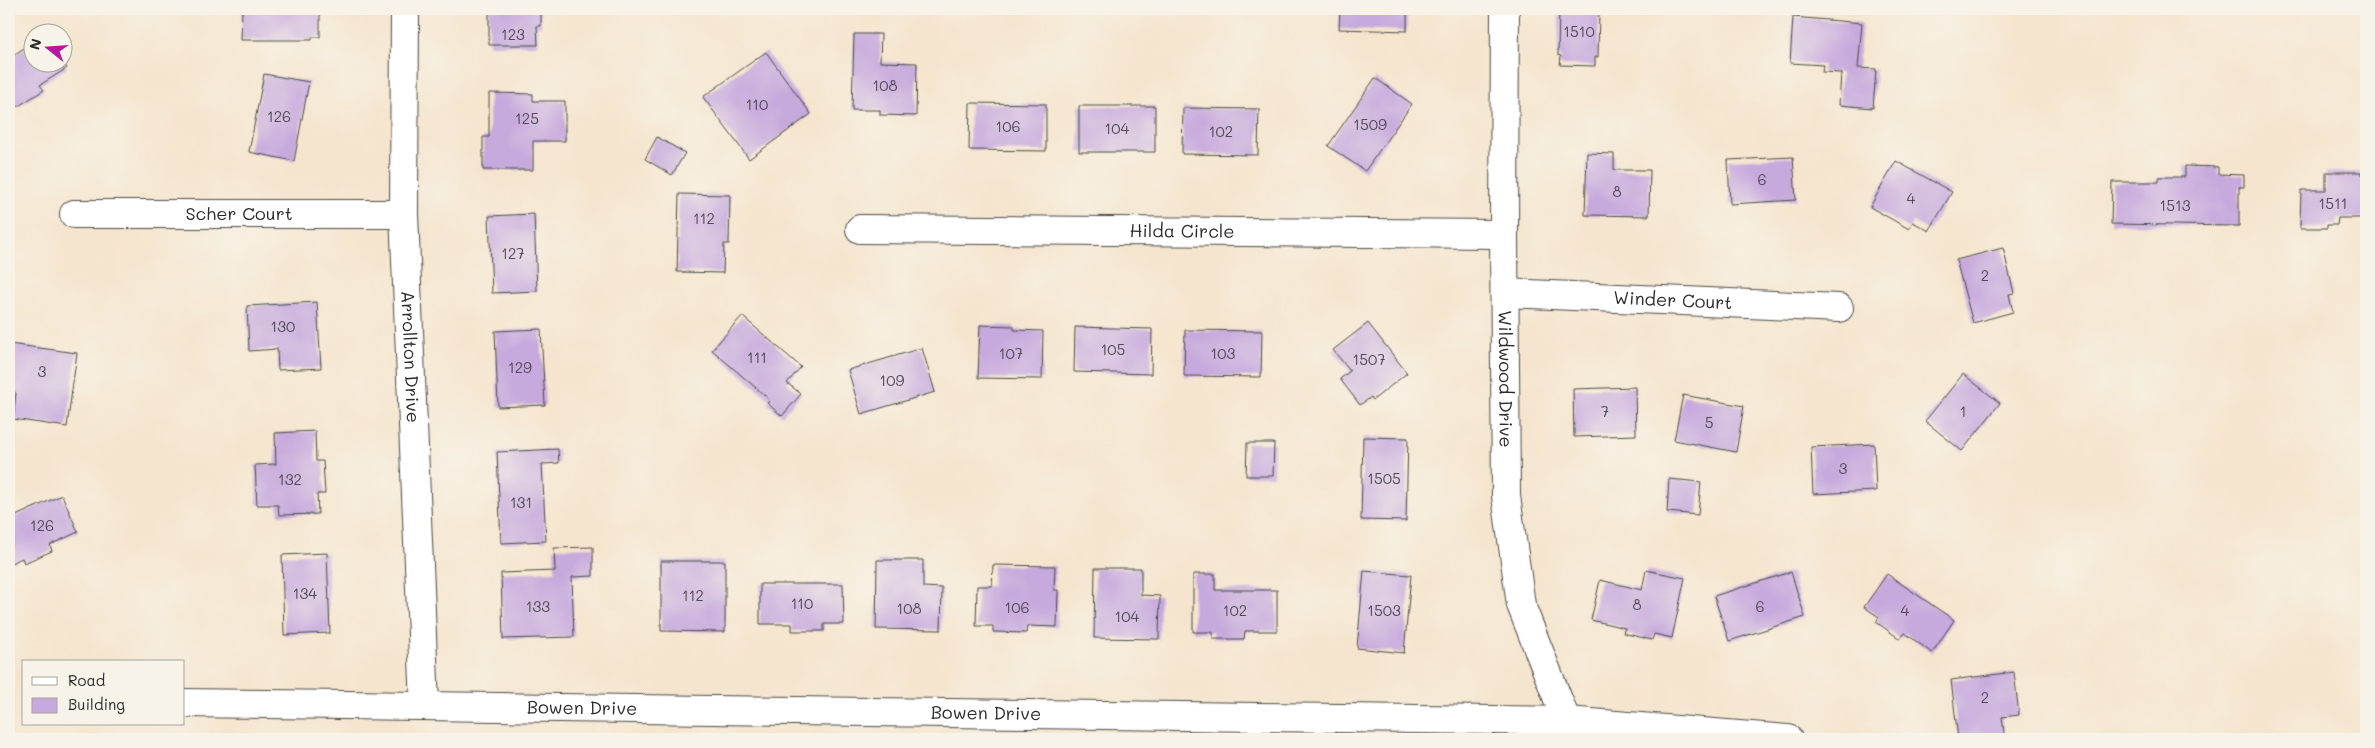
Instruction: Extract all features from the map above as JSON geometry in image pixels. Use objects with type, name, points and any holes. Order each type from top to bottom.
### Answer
[{"type":"street","name":"Arrollton Drive","points":[[404,9],[404,214],[425,705]]},
{"type":"street","name":"Wildwood Drive","points":[[1506,9],[1504,234],[1506,496],[1522,605],[1570,730]]},
{"type":"street","name":"Scher Court","points":[[74,214],[404,214]]},
{"type":"street","name":"Hilda Circle","points":[[860,229],[1504,234]]},
{"type":"street","name":"Winder Court","points":[[1505,293],[1839,308]]},
{"type":"street","name":"Bowen Drive","points":[[185,703],[425,705],[1570,730],[1788,739]]},
{"type":"building","points":[[242,9],[312,9],[312,12],[320,12],[320,37],[312,37],[312,40],[241,40]]},
{"type":"building","points":[[489,9],[541,9],[541,26],[537,26],[538,45],[489,45]]},
{"type":"building","points":[[1340,9],[1407,9],[1407,31],[1339,29]]},
{"type":"building","points":[[1559,9],[1599,9],[1598,57],[1595,57],[1595,66],[1560,65],[1561,56],[1558,55]]},
{"type":"building","points":[[1793,17],[1862,23],[1858,68],[1876,69],[1873,108],[1839,105],[1841,73],[1822,72],[1823,65],[1790,63]]},
{"type":"building","points":[[854,34],[881,34],[880,62],[917,63],[916,116],[880,115],[880,110],[852,110]]},
{"type":"building","points":[[22,50],[22,72],[61,72],[40,85],[44,90],[17,107],[14,102],[9,105],[9,58]]},
{"type":"building","points":[[766,52],[811,114],[749,159],[703,97]]},
{"type":"building","points":[[264,74],[309,82],[294,161],[249,152]]},
{"type":"building","points":[[1375,78],[1412,104],[1365,171],[1328,146]]},
{"type":"building","points":[[489,93],[533,94],[533,101],[565,101],[565,141],[533,141],[533,170],[483,170],[483,137],[489,137]]},
{"type":"building","points":[[970,103],[1046,104],[1046,151],[969,150]]},
{"type":"building","points":[[1079,106],[1155,106],[1155,152],[1079,152]]},
{"type":"building","points":[[1183,108],[1259,109],[1258,155],[1182,154]]},
{"type":"building","points":[[657,137],[685,153],[672,175],[645,159]]},
{"type":"building","points":[[1587,153],[1614,154],[1614,170],[1650,170],[1649,216],[1585,215]]},
{"type":"building","points":[[1793,157],[1796,200],[1730,204],[1728,160]]},
{"type":"building","points":[[1896,161],[1952,192],[1929,231],[1913,222],[1909,229],[1870,207]]},
{"type":"building","points":[[2185,166],[2218,167],[2218,174],[2244,175],[2244,187],[2239,187],[2239,226],[2111,224],[2112,182],[2159,182],[2159,177],[2185,177]]},
{"type":"building","points":[[2326,172],[2361,172],[2361,175],[2366,175],[2366,218],[2338,218],[2337,225],[2327,225],[2327,228],[2300,228],[2301,190],[2326,190]]},
{"type":"building","points":[[679,194],[730,195],[729,244],[724,244],[723,273],[677,272]]},
{"type":"building","points":[[534,214],[537,291],[492,293],[489,216]]},
{"type":"building","points":[[2003,248],[2014,293],[2009,294],[2013,312],[1973,323],[1956,260]]},
{"type":"building","points":[[317,302],[321,368],[278,370],[277,349],[249,351],[247,306]]},
{"type":"building","points":[[742,316],[801,367],[787,383],[801,394],[782,416],[767,403],[770,400],[712,350]]},
{"type":"building","points":[[1368,323],[1407,373],[1373,400],[1371,397],[1360,405],[1340,379],[1350,371],[1333,350]]},
{"type":"building","points":[[980,325],[1014,326],[1014,330],[1043,331],[1042,379],[978,378]]},
{"type":"building","points":[[1075,327],[1152,329],[1151,374],[1074,372]]},
{"type":"building","points":[[541,329],[545,405],[498,407],[495,331]]},
{"type":"building","points":[[1185,330],[1262,331],[1261,377],[1184,376]]},
{"type":"building","points":[[9,344],[77,353],[67,427],[13,419],[16,393],[9,392]]},
{"type":"building","points":[[922,348],[935,392],[861,414],[848,370]]},
{"type":"building","points":[[1963,374],[2000,403],[1962,451],[1925,421]]},
{"type":"building","points":[[1635,387],[1636,435],[1574,437],[1573,389]]},
{"type":"building","points":[[1683,395],[1744,406],[1736,452],[1674,440]]},
{"type":"building","points":[[315,431],[316,461],[323,461],[325,494],[317,494],[318,514],[279,515],[278,505],[257,505],[255,465],[276,464],[275,433]]},
{"type":"building","points":[[1363,437],[1408,438],[1406,521],[1361,520]]},
{"type":"building","points":[[1247,443],[1274,443],[1273,476],[1246,476]]},
{"type":"building","points":[[1874,444],[1876,491],[1813,494],[1811,447]]},
{"type":"building","points":[[558,449],[559,463],[542,464],[546,541],[501,543],[497,452]]},
{"type":"building","points":[[1669,479],[1701,482],[1698,515],[1667,512]]},
{"type":"building","points":[[62,495],[78,532],[50,545],[52,551],[24,563],[22,558],[9,564],[9,519]]},
{"type":"building","points":[[593,547],[593,576],[572,577],[574,637],[503,639],[501,573],[555,571],[554,548]]},
{"type":"building","points":[[327,553],[330,633],[284,635],[282,555]]},
{"type":"building","points":[[877,560],[923,560],[923,587],[942,588],[941,630],[876,629]]},
{"type":"building","points":[[661,561],[725,561],[725,632],[661,631]]},
{"type":"building","points":[[993,565],[1055,566],[1054,590],[1058,590],[1057,627],[1027,626],[1026,633],[993,632],[993,626],[976,626],[977,586],[992,586]]},
{"type":"building","points":[[1095,568],[1141,568],[1141,595],[1160,596],[1159,639],[1094,638]]},
{"type":"building","points":[[1646,570],[1685,578],[1672,638],[1654,634],[1652,640],[1623,633],[1625,628],[1591,620],[1600,580],[1642,590]]},
{"type":"building","points":[[1364,571],[1411,575],[1404,653],[1357,648]]},
{"type":"building","points":[[1791,572],[1805,617],[1729,641],[1714,596]]},
{"type":"building","points":[[1193,574],[1215,574],[1215,590],[1277,590],[1277,631],[1245,631],[1244,639],[1213,639],[1213,632],[1193,632]]},
{"type":"building","points":[[1887,574],[1954,620],[1932,653],[1905,633],[1900,639],[1876,622],[1879,617],[1864,607]]},
{"type":"building","points":[[760,584],[843,584],[844,624],[824,624],[824,631],[792,631],[792,624],[760,624]]},
{"type":"building","points":[[2014,672],[2019,715],[2002,717],[2005,739],[1958,739],[1951,680]]}]
